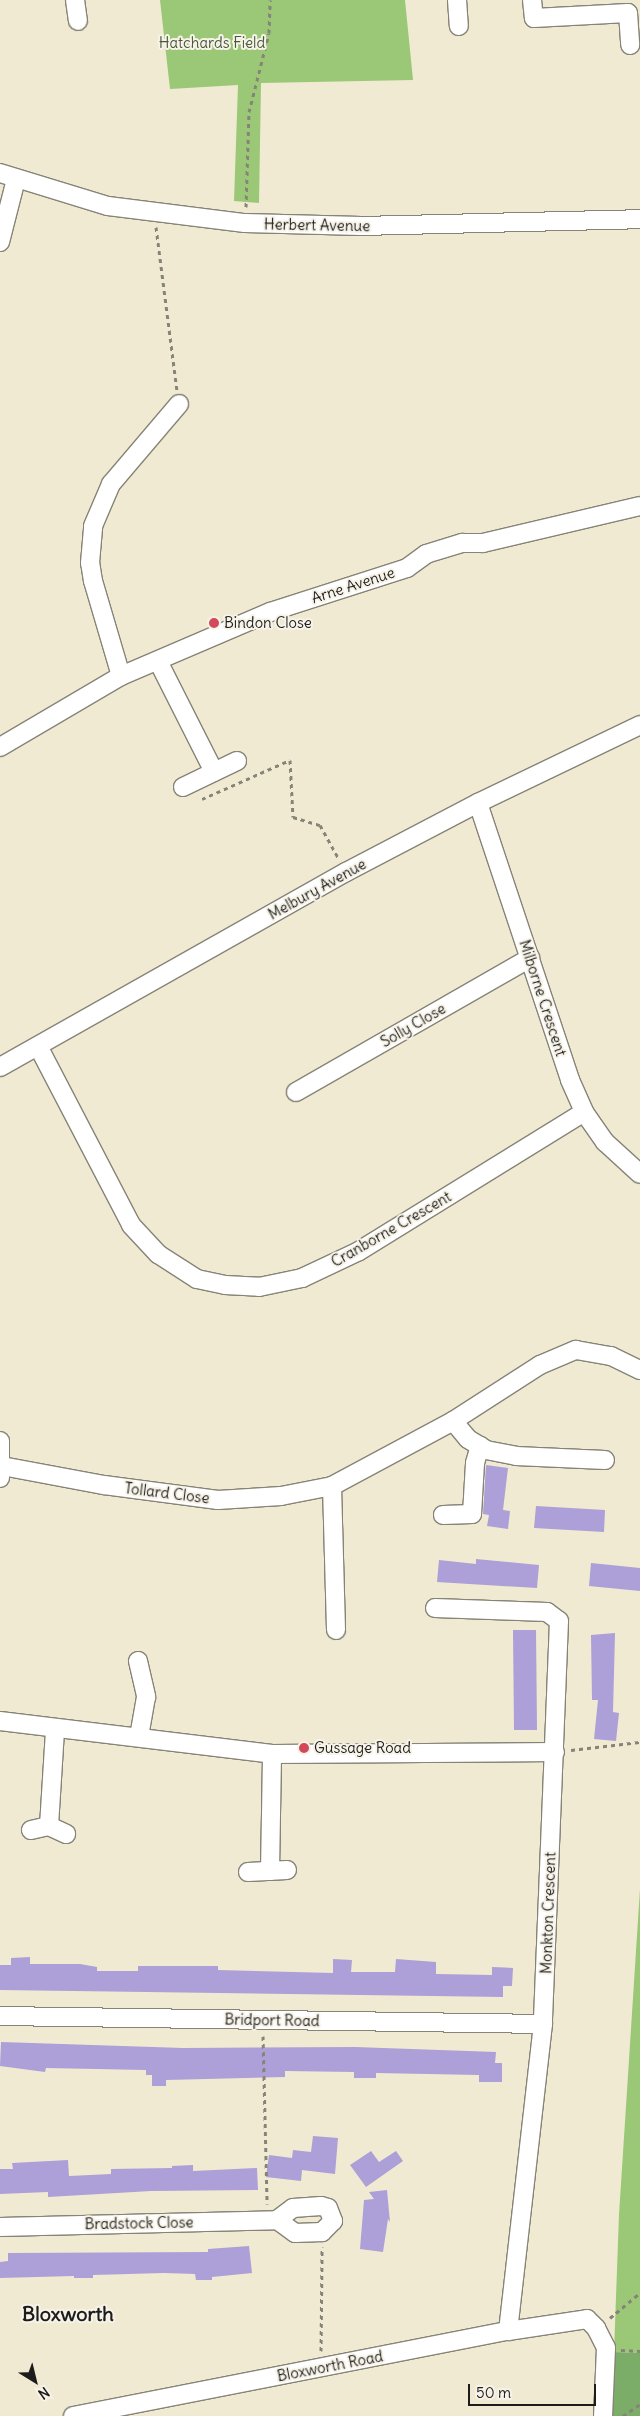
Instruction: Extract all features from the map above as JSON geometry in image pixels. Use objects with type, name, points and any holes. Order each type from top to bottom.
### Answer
[{"type":"street","points":[[75,0],[78,21]]},
{"type":"street","points":[[457,0],[459,26]]},
{"type":"street","points":[[532,0],[534,18],[628,13],[630,45]]},
{"type":"street","points":[[0,242],[8,176]]},
{"type":"street","name":"Herbert Avenue","points":[[8,176],[108,206],[154,214],[245,223],[361,226],[640,220]]},
{"type":"street","points":[[121,676],[93,581],[90,563],[93,526],[111,484],[179,404]]},
{"type":"street","name":"Arne Avenue","points":[[0,747],[121,676],[270,612],[407,568],[426,554],[462,543],[484,543],[640,506]]},
{"type":"street","points":[[158,661],[214,772]]},
{"type":"street","name":"Melbury Avenue","points":[[0,1067],[346,872],[478,802],[640,725]]},
{"type":"street","points":[[183,787],[237,761]]},
{"type":"street","name":"Milborne Crescent","points":[[478,802],[570,1080],[584,1112],[605,1142],[640,1174]]},
{"type":"street","name":"Solly Close","points":[[296,1092],[530,958]]},
{"type":"street","name":"Cranborne Crescent","points":[[38,1046],[131,1225],[166,1259],[197,1279],[225,1284],[259,1287],[302,1278],[359,1251],[584,1112]]},
{"type":"street","name":"Tollard Close","points":[[1,1472],[218,1500],[281,1496],[332,1486],[453,1421],[540,1365],[576,1350],[611,1356],[640,1370]]},
{"type":"street","points":[[453,1421],[468,1439],[480,1446],[516,1456],[605,1460]]},
{"type":"street","points":[[0,1442],[1,1472]]},
{"type":"street","points":[[442,1515],[472,1514],[475,1463],[480,1446]]},
{"type":"street","points":[[332,1486],[336,1630]]},
{"type":"street","name":"Monkton Crescent","points":[[435,1608],[547,1612],[559,1621],[543,2024],[508,2331]]},
{"type":"street","points":[[138,1662],[146,1697],[139,1736]]},
{"type":"street","points":[[0,1721],[54,1730],[139,1736],[272,1754],[555,1752]]},
{"type":"street","points":[[49,1826],[54,1730]]},
{"type":"street","points":[[270,1871],[272,1754]]},
{"type":"street","points":[[31,1830],[49,1826],[66,1834]]},
{"type":"street","points":[[248,1872],[287,1870]]},
{"type":"street","name":"Bridport Road","points":[[0,2016],[543,2024]]},
{"type":"street","name":"Bradstock Close","points":[[0,2227],[272,2220],[292,2208],[321,2206],[328,2208],[333,2221],[322,2232]]},
{"type":"street","points":[[272,2220],[295,2233],[322,2232]]},
{"type":"street","points":[[591,2324],[606,2348],[603,2416]]},
{"type":"street","name":"Bloxworth Road","points":[[73,2416],[508,2331],[591,2324]]},
{"type":"path","points":[[245,223],[249,112],[269,33],[270,0]]},
{"type":"path","points":[[154,214],[179,404]]},
{"type":"path","points":[[193,803],[290,760],[292,817],[320,825],[346,872]]},
{"type":"path","points":[[555,1752],[640,1742]]},
{"type":"path","points":[[263,2020],[272,2220]]},
{"type":"path","points":[[320,2368],[322,2232]]},
{"type":"path","points":[[591,2324],[640,2293]]},
{"type":"path","points":[[623,2416],[640,2404]]},
{"type":"green space","name":"Hatchards Field","points":[[160,0],[405,0],[413,80],[261,83],[259,203],[234,201],[238,85],[170,89]]},
{"type":"green space","points":[[640,1889],[640,2353],[614,2352],[619,2215]]},
{"type":"green space","points":[[614,2352],[640,2353],[640,2416],[609,2416]]},
{"type":"building","points":[[486,1465],[508,1468],[503,1510],[510,1511],[508,1529],[487,1526],[489,1515],[483,1514]]},
{"type":"building","points":[[536,1506],[605,1510],[604,1532],[534,1528]]},
{"type":"building","points":[[476,1559],[539,1565],[537,1588],[437,1582],[439,1560],[476,1564]]},
{"type":"building","points":[[591,1563],[640,1568],[640,1591],[589,1586]]},
{"type":"building","points":[[513,1630],[536,1630],[537,1730],[514,1730]]},
{"type":"building","points":[[615,1633],[613,1712],[619,1713],[616,1741],[594,1739],[598,1700],[592,1700],[591,1635]]},
{"type":"building","points":[[30,1957],[30,1964],[80,1964],[97,1967],[97,1971],[138,1971],[138,1966],[218,1966],[218,1970],[333,1973],[333,1959],[352,1960],[351,1972],[395,1972],[396,1959],[436,1962],[436,1974],[492,1975],[492,1967],[513,1968],[512,1986],[503,1986],[503,1997],[0,1990],[0,1965],[11,1965],[11,1958]]},
{"type":"building","points":[[1,2042],[183,2048],[355,2047],[496,2052],[495,2063],[502,2063],[502,2082],[479,2082],[479,2075],[376,2073],[376,2078],[354,2078],[354,2072],[285,2071],[285,2077],[166,2080],[166,2086],[152,2086],[152,2075],[146,2075],[146,2070],[46,2068],[45,2072],[0,2066]]},
{"type":"building","points":[[313,2136],[338,2138],[335,2174],[302,2170],[301,2181],[266,2177],[269,2155],[292,2158],[293,2150],[311,2152]]},
{"type":"building","points":[[371,2151],[379,2162],[396,2151],[403,2161],[366,2187],[350,2165]]},
{"type":"building","points":[[68,2160],[69,2176],[111,2174],[111,2169],[172,2168],[172,2166],[193,2165],[193,2171],[257,2168],[258,2190],[151,2191],[48,2197],[48,2192],[0,2194],[0,2169],[13,2169],[12,2163]]},
{"type":"building","points":[[387,2190],[390,2222],[388,2219],[383,2252],[360,2249],[364,2200],[374,2199],[369,2192]]},
{"type":"building","points":[[249,2246],[252,2273],[212,2277],[212,2280],[196,2280],[195,2274],[164,2273],[93,2275],[93,2278],[74,2278],[74,2276],[0,2278],[0,2262],[8,2261],[8,2253],[208,2252],[208,2249]]},
{"type":"place","name":"Bindon Close","points":[[214,623]]},
{"type":"place","name":"Gussage Road","points":[[304,1748]]},
{"type":"district","name":"Bloxworth","points":[[68,2313]]}]
